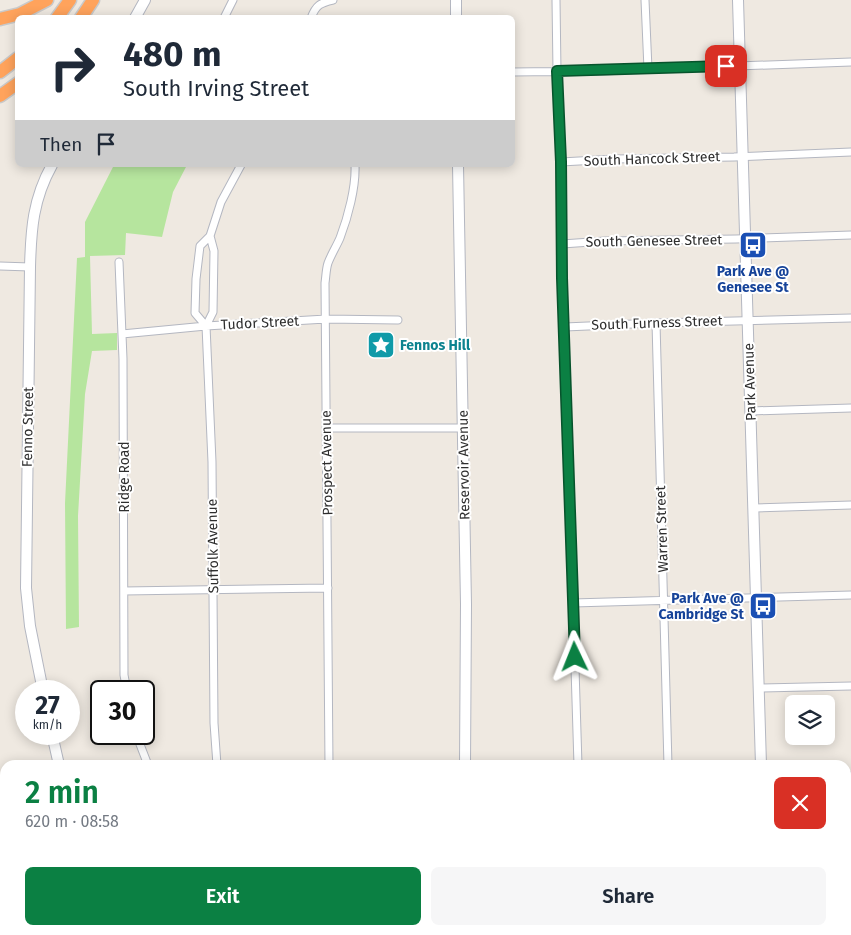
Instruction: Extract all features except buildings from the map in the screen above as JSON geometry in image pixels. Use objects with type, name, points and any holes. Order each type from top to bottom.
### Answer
[{"type":"highway","points":[[0,19],[26,11],[47,0]]},
{"type":"highway","points":[[59,15],[70,0]]},
{"type":"highway","points":[[83,15],[93,0]]},
{"type":"highway","points":[[0,72],[15,60]]},
{"type":"highway","points":[[0,96],[15,85]]},
{"type":"street","points":[[137,15],[145,0]]},
{"type":"street","points":[[226,15],[234,0]]},
{"type":"street","points":[[312,15],[316,7],[333,0]]},
{"type":"street","points":[[456,0],[456,15]]},
{"type":"street","points":[[556,0],[578,760]]},
{"type":"street","points":[[645,0],[648,69]]},
{"type":"street","name":"Park Avenue","points":[[738,0],[761,760]]},
{"type":"street","points":[[515,72],[851,62]]},
{"type":"street","name":"South Hancock Street","points":[[561,162],[851,152]]},
{"type":"street","name":"Fenno Street","points":[[41,680],[30,626],[26,588],[30,267],[31,232],[35,206],[41,187],[51,167]]},
{"type":"street","name":"Suffolk Avenue","points":[[206,326],[195,313],[196,279],[200,246],[210,236],[221,202],[240,167]]},
{"type":"street","name":"Prospect Avenue","points":[[329,760],[325,283],[328,264],[340,238],[354,190],[355,167]]},
{"type":"street","name":"Reservoir Avenue","points":[[458,167],[464,428],[465,760]]},
{"type":"street","name":"Suffolk Avenue","points":[[210,236],[214,251],[213,312],[206,326],[212,462],[214,723],[217,760]]},
{"type":"street","name":"South Genesee Street","points":[[562,244],[605,241],[851,236]]},
{"type":"street","name":"Ridge Road","points":[[120,262],[123,359],[125,680]]},
{"type":"street","points":[[0,266],[30,267]]},
{"type":"street","name":"South Furness Street","points":[[565,326],[851,318]]},
{"type":"street","name":"Tudor Street","points":[[122,334],[206,326],[326,320],[398,320]]},
{"type":"street","name":"Warren Street","points":[[656,323],[668,760]]},
{"type":"street","points":[[751,411],[851,408]]},
{"type":"street","points":[[326,428],[464,428]]},
{"type":"street","points":[[754,508],[851,505]]},
{"type":"street","points":[[124,591],[328,588]]},
{"type":"street","points":[[573,603],[851,595]]},
{"type":"street","points":[[759,688],[851,686]]},
{"type":"street","points":[[54,745],[58,760]]},
{"type":"street","points":[[140,745],[146,760]]},
{"type":"green space","points":[[113,167],[186,167],[173,192],[162,237],[126,233],[125,255],[90,256],[92,334],[117,333],[117,350],[92,351],[85,394],[78,516],[79,627],[66,629],[65,503],[77,258],[85,257],[85,222]]},
{"type":"place","name":"Park Ave @ Genesee St","points":[[753,245]]},
{"type":"place","name":"Fennos Hill","points":[[381,345]]},
{"type":"place","name":"Park Ave @ Cambridge St","points":[[763,606]]},
{"type":"route","points":[[575,657],[557,71],[726,66]]}]
